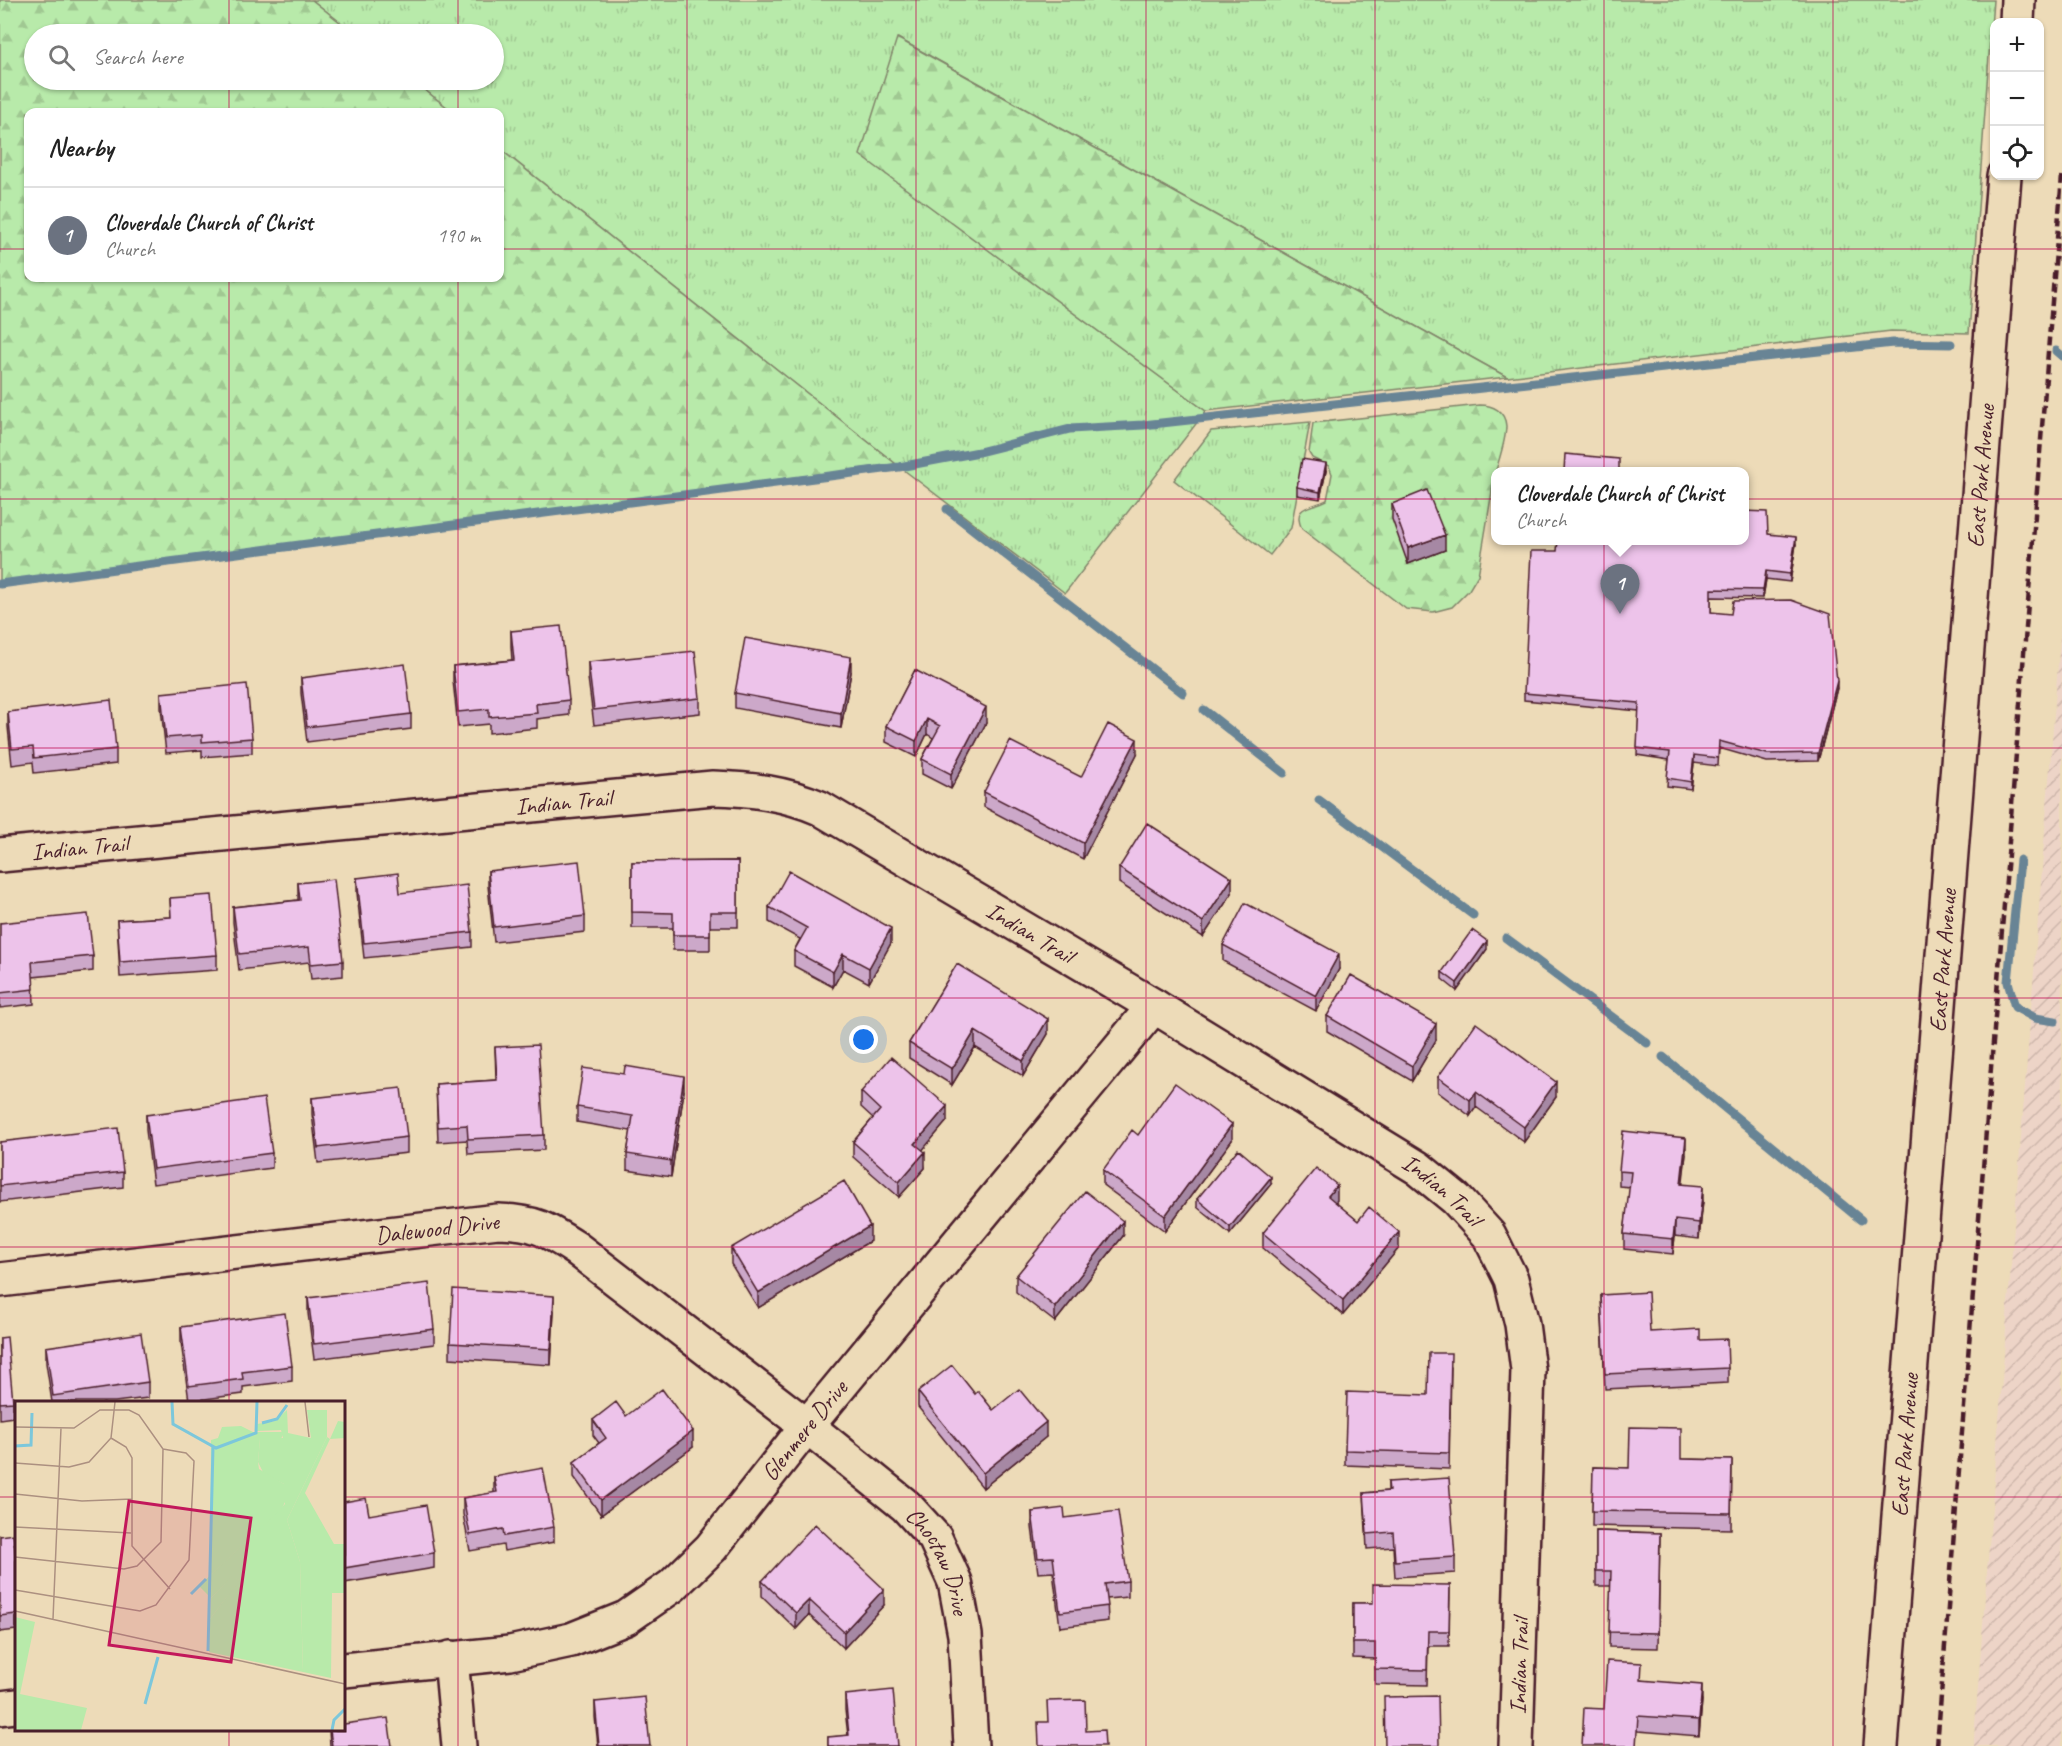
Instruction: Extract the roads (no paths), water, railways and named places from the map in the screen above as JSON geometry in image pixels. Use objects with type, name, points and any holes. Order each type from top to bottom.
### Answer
[{"type":"street","points":[[2017,18],[2018,0]]},
{"type":"street","name":"East Park Avenue","points":[[1881,1746],[2004,180]]},
{"type":"street","name":"Indian Trail","points":[[0,855],[713,788],[770,792],[796,798],[820,808],[1154,1006],[1418,1168],[1456,1199],[1489,1235],[1510,1279],[1522,1324],[1527,1370],[1516,1746]]},
{"type":"street","name":"Glenmere Drive","points":[[345,1670],[510,1653],[571,1640],[626,1618],[672,1586],[711,1548],[807,1426],[1154,1006]]},
{"type":"street","name":"Dalewood Drive","points":[[0,1280],[498,1221],[522,1221],[545,1229],[577,1249],[807,1426]]},
{"type":"street","name":"Choctaw Drive","points":[[807,1426],[906,1506],[935,1539],[955,1582],[965,1635],[971,1746]]},
{"type":"street","points":[[451,1658],[459,1746]]},
{"type":"street","points":[[0,1708],[15,1706]]},
{"type":"waterway","points":[[0,584],[899,467],[979,452],[1070,429],[1143,425],[1893,343],[1951,344]]},
{"type":"waterway","points":[[2056,351],[2062,356]]},
{"type":"waterway","points":[[947,509],[1183,693]]},
{"type":"waterway","points":[[1204,710],[1284,773]]},
{"type":"waterway","points":[[1319,800],[1473,915]]},
{"type":"waterway","points":[[2020,860],[2008,982],[2015,1007],[2035,1018],[2055,1021]]},
{"type":"waterway","points":[[1506,938],[1647,1043]]},
{"type":"waterway","points":[[1663,1057],[1861,1220]]},
{"type":"railway","points":[[1937,1746],[2062,176]]},
{"type":"place","name":"Cloverdale Church of Christ","points":[[1620,614]]}]
